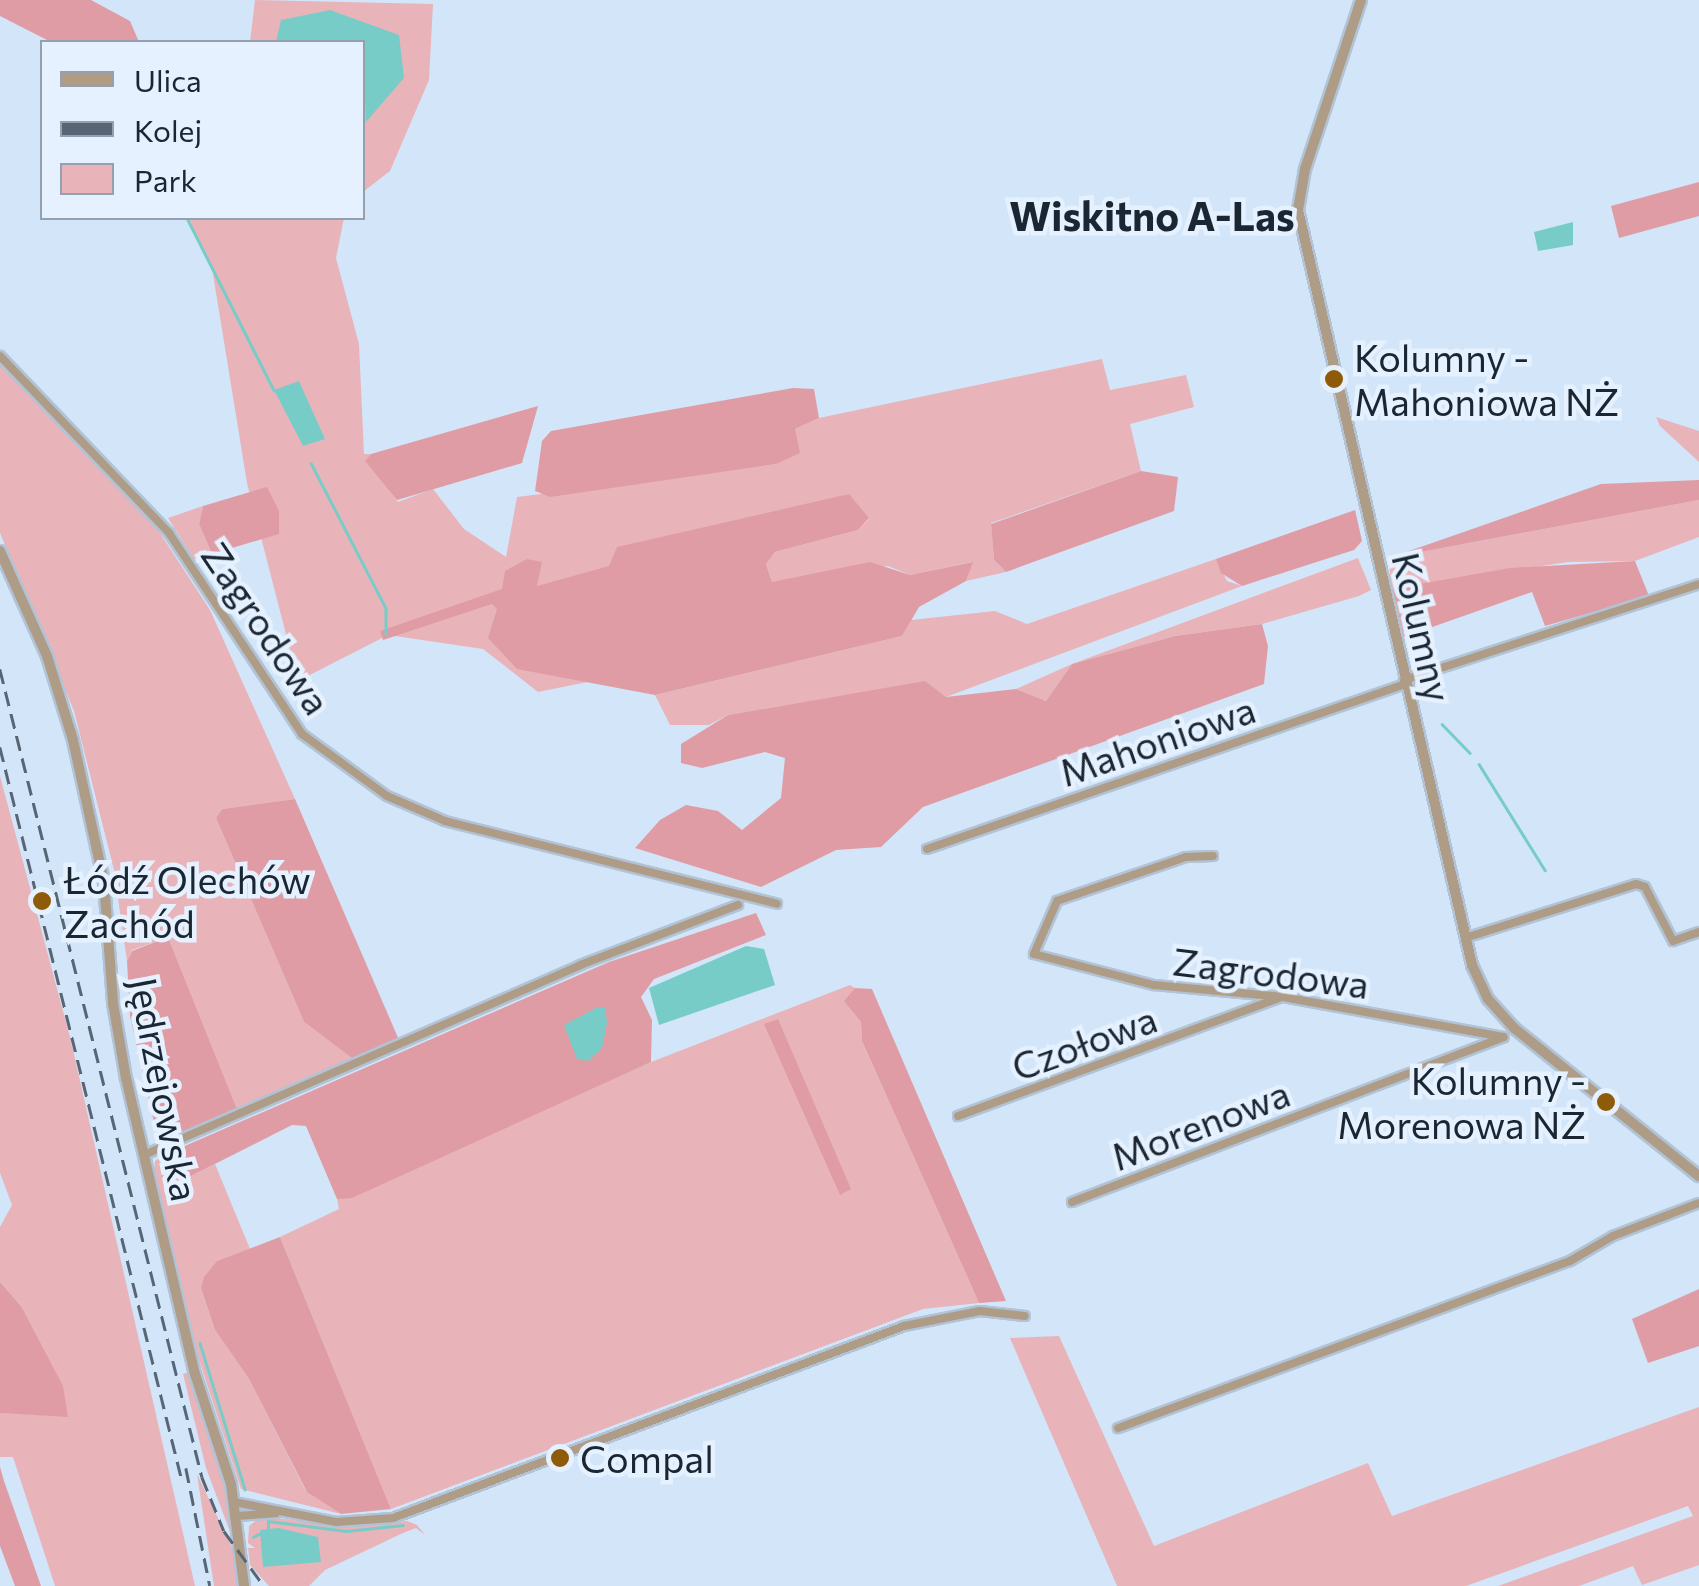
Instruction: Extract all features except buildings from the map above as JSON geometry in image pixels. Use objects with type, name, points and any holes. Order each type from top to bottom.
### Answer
[{"type":"street","name":"Kolumny","points":[[1361,0],[1305,169],[1298,210],[1465,938],[1482,988],[1514,1028],[1699,1176]]},
{"type":"street","name":"Zagrodowa","points":[[0,356],[169,533],[302,734],[387,796],[445,821],[776,904]]},
{"type":"street","name":"Jędrzejowska","points":[[0,552],[51,667],[73,740],[104,882],[115,1018],[195,1374],[234,1502],[244,1586]]},
{"type":"street","name":"Mahoniowa","points":[[927,849],[1404,682],[1699,584]]},
{"type":"street","name":"Zagrodowa","points":[[1213,856],[1186,857],[1057,901],[1034,954],[1154,985],[1284,997],[1502,1037]]},
{"type":"street","points":[[1465,938],[1636,884],[1645,887],[1678,942],[1699,932]]},
{"type":"street","points":[[144,1156],[580,965],[738,906]]},
{"type":"street","name":"Czołowa","points":[[958,1116],[1284,997]]},
{"type":"street","name":"Morenowa","points":[[1072,1202],[1502,1037],[1514,1028]]},
{"type":"street","points":[[1118,1428],[1570,1261],[1613,1236],[1699,1202]]},
{"type":"street","points":[[234,1502],[336,1522],[406,1515],[904,1326],[980,1311],[1025,1316]]},
{"type":"street","points":[[236,1516],[285,1513]]},
{"type":"green space","points":[[255,0],[433,4],[429,80],[390,171],[365,190],[365,40],[250,40]]},
{"type":"green space","points":[[188,220],[344,220],[336,258],[359,344],[364,454],[371,454],[367,459],[398,502],[433,489],[464,529],[506,557],[517,497],[776,464],[795,429],[819,418],[1102,359],[1110,390],[1186,375],[1194,407],[1130,424],[1141,471],[991,523],[994,560],[1006,572],[966,581],[972,562],[910,575],[888,566],[772,582],[766,564],[775,552],[858,530],[869,519],[848,494],[829,501],[647,670],[538,692],[483,649],[388,635],[298,681],[247,483],[212,268]]},
{"type":"green space","points":[[0,365],[147,513],[210,610],[295,799],[222,809],[216,818],[304,1022],[353,1059],[237,1109],[168,937],[132,950],[127,961],[114,870],[74,711],[0,533]]},
{"type":"green space","points":[[1656,417],[1699,431],[1699,462],[1660,426]]},
{"type":"green space","points":[[1699,500],[1699,537],[1635,561],[1568,562],[1391,589],[1389,558]]},
{"type":"green space","points":[[203,506],[199,524],[212,554],[194,559],[168,518]]},
{"type":"green space","points":[[1358,558],[1371,590],[1262,624],[1175,636],[1072,664]]},
{"type":"green space","points":[[1216,559],[1227,581],[1242,586],[946,697],[924,682],[728,715],[709,725],[670,725],[655,695],[902,636],[911,620],[995,611],[1027,624]]},
{"type":"green space","points":[[1072,664],[1046,701],[1016,689]]},
{"type":"green space","points":[[0,776],[70,1037],[195,1586],[55,1586],[13,1457],[0,1457],[0,1413],[68,1416],[21,1306],[0,1282],[0,1227],[12,1205],[0,1173]]},
{"type":"green space","points":[[850,985],[855,988],[845,1001],[861,1022],[862,1041],[979,1303],[923,1309],[391,1509],[280,1237],[339,1209],[337,1199],[651,1062]]},
{"type":"green space","points":[[164,1155],[164,1163],[189,1177],[215,1164],[250,1249],[217,1261],[201,1288],[215,1330],[249,1379],[306,1491],[341,1514],[241,1489],[193,1341],[154,1172],[155,1161]]},
{"type":"green space","points":[[1059,1336],[1154,1546],[1368,1463],[1392,1516],[1699,1407],[1699,1565],[1642,1585],[1633,1566],[1579,1586],[1498,1586],[1693,1516],[1688,1506],[1466,1586],[1117,1586],[1010,1338]]},
{"type":"green space","points":[[189,1372],[220,1464],[234,1542],[206,1468],[183,1374]]},
{"type":"green space","points":[[197,1474],[236,1556],[239,1586],[214,1586]]},
{"type":"green space","points":[[262,1516],[346,1527],[407,1521],[417,1525],[425,1535],[416,1528],[403,1533],[325,1570],[309,1586],[269,1586],[250,1565],[248,1548],[255,1548],[248,1543],[249,1526]]},
{"type":"shaded area","points":[[0,0],[91,0],[130,21],[138,40],[47,40],[0,16]]},
{"type":"shaded area","points":[[330,10],[399,35],[404,78],[366,122],[365,40],[276,40],[281,20]]},
{"type":"shaded area","points":[[1699,182],[1699,216],[1619,238],[1611,206]]},
{"type":"shaded area","points":[[1573,222],[1573,245],[1538,251],[1534,232]]},
{"type":"shaded area","points":[[299,381],[325,439],[303,446],[274,390]]},
{"type":"shaded area","points":[[793,388],[814,389],[819,418],[795,429],[800,453],[776,464],[550,497],[535,491],[542,441],[551,431]]},
{"type":"shaded area","points":[[538,406],[522,463],[397,500],[365,461],[371,454]]},
{"type":"shaded area","points":[[1141,471],[1178,477],[1174,511],[1006,572],[994,560],[991,524]]},
{"type":"shaded area","points":[[1699,480],[1699,500],[1389,558],[1601,484]]},
{"type":"shaded area","points":[[267,487],[279,511],[279,534],[212,554],[199,524],[203,506]]},
{"type":"shaded area","points":[[849,494],[869,518],[858,530],[775,552],[766,564],[772,582],[870,562],[910,575],[973,562],[966,581],[919,607],[902,636],[655,695],[517,669],[488,638],[497,609],[492,604],[383,640],[380,631],[502,589],[505,571],[527,559],[542,562],[537,586],[609,566],[617,547]]},
{"type":"shaded area","points":[[1355,510],[1362,541],[1354,550],[1242,586],[1221,573],[1216,559]]},
{"type":"shaded area","points":[[1635,561],[1649,596],[1545,626],[1532,592],[1401,638],[1391,589],[1510,568]]},
{"type":"shaded area","points":[[1262,624],[1268,646],[1264,684],[923,807],[881,847],[836,850],[761,887],[635,848],[660,820],[686,805],[718,811],[742,830],[781,798],[785,758],[765,752],[702,768],[681,763],[681,744],[728,715],[925,681],[946,697],[1016,689],[1046,701],[1072,664],[1175,636]]},
{"type":"shaded area","points":[[295,799],[399,1040],[353,1059],[304,1022],[216,818],[222,809]]},
{"type":"shaded area","points":[[756,913],[766,935],[654,979],[641,997],[652,1020],[651,1062],[352,1198],[337,1199],[306,1126],[292,1125],[189,1177],[164,1163],[164,1155],[609,962]]},
{"type":"shaded area","points":[[168,937],[237,1109],[172,1136],[154,1122],[130,1016],[127,961],[132,951]]},
{"type":"shaded area","points":[[746,946],[764,949],[775,985],[659,1025],[649,988]]},
{"type":"shaded area","points":[[855,988],[872,989],[1006,1301],[979,1303],[862,1041],[861,1022],[844,1001]]},
{"type":"shaded area","points":[[605,1007],[607,1023],[602,1048],[588,1061],[577,1059],[564,1025]]},
{"type":"shaded area","points":[[778,1019],[851,1189],[840,1195],[764,1024]]},
{"type":"shaded area","points":[[280,1237],[391,1509],[341,1514],[307,1492],[249,1379],[215,1330],[201,1288],[204,1277],[217,1261]]},
{"type":"shaded area","points":[[0,1282],[21,1306],[63,1386],[68,1417],[0,1413]]},
{"type":"shaded area","points":[[1699,1289],[1699,1346],[1648,1363],[1632,1319]]},
{"type":"shaded area","points":[[0,1467],[41,1586],[15,1586],[0,1546]]},
{"type":"shaded area","points":[[278,1528],[318,1537],[321,1562],[263,1567],[260,1530]]},
{"type":"waterway","points":[[188,220],[274,390]]},
{"type":"waterway","points":[[311,463],[386,608],[386,634]]},
{"type":"waterway","points":[[1442,724],[1470,753]]},
{"type":"waterway","points":[[1479,764],[1545,870]]},
{"type":"waterway","points":[[200,1343],[245,1489]]},
{"type":"waterway","points":[[268,1529],[268,1521],[346,1531],[403,1525]]},
{"type":"waterway","points":[[253,1537],[259,1534]]},
{"type":"railway","points":[[0,669],[202,1477],[224,1531],[264,1586]]},
{"type":"railway","points":[[0,747],[183,1484]]},
{"type":"railway","points":[[186,1468],[210,1586]]},
{"type":"place","name":"Kolumny - Mahoniowa NŻ","points":[[1334,379]]},
{"type":"place","name":"Łódź Olechów Zachód","points":[[42,901]]},
{"type":"place","name":"Kolumny - Morenowa NŻ","points":[[1606,1102]]},
{"type":"place","name":"Compal","points":[[560,1458]]},
{"type":"district","name":"Wiskitno A-Las","points":[[1152,215]]}]
